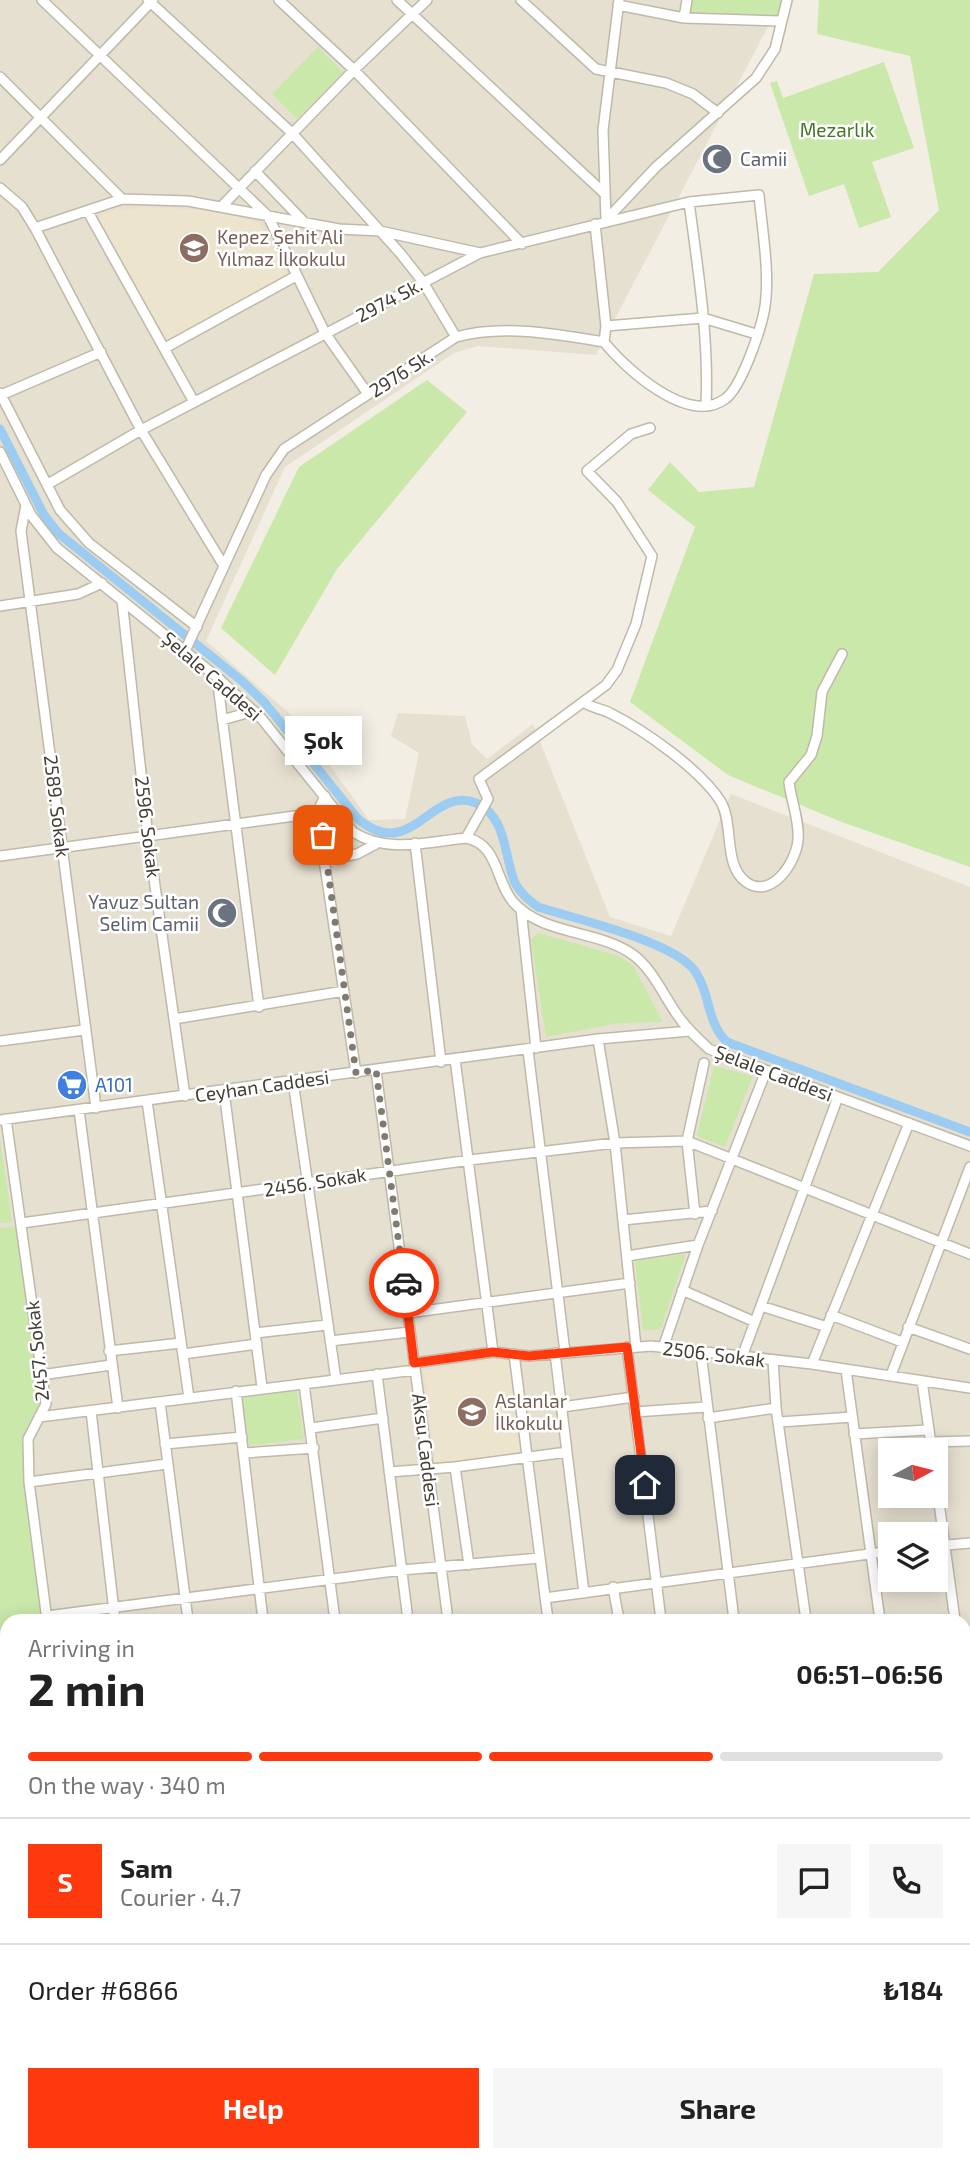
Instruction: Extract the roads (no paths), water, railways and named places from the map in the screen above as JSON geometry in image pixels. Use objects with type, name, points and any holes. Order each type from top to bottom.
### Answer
[{"type":"street","points":[[42,0],[268,216],[325,333],[368,394]]},
{"type":"street","points":[[279,0],[354,69],[522,244]]},
{"type":"street","points":[[397,0],[605,194]]},
{"type":"street","points":[[221,208],[354,69],[427,0]]},
{"type":"street","points":[[521,0],[596,69],[644,77],[675,87],[693,94],[718,114]]},
{"type":"street","points":[[684,18],[687,0]]},
{"type":"street","points":[[606,220],[656,167],[755,78],[775,49],[787,0]]},
{"type":"street","points":[[0,160],[151,1],[292,133],[423,282],[456,337]]},
{"type":"street","points":[[606,220],[603,130],[619,2],[684,18],[781,21]]},
{"type":"street","points":[[0,77],[122,199]]},
{"type":"street","points":[[255,171],[305,223]]},
{"type":"street","points":[[0,188],[22,207],[35,228],[141,430],[224,566]]},
{"type":"street","name":"2974 Sk.","points":[[48,484],[194,401],[480,253],[606,220],[690,202],[759,195],[765,311],[756,334]]},
{"type":"street","points":[[35,228],[122,199],[188,201],[339,229],[380,231],[480,253]]},
{"type":"street","points":[[690,202],[704,318],[708,370],[706,405]]},
{"type":"street","points":[[88,212],[194,401]]},
{"type":"street","points":[[595,224],[606,326],[604,342],[625,366],[653,388],[679,401],[706,405],[723,400],[735,389],[756,334],[704,318],[606,326]]},
{"type":"street","points":[[165,348],[296,276]]},
{"type":"street","name":"2976 Sk.","points":[[185,651],[266,475],[284,449],[456,337],[525,332],[604,342]]},
{"type":"street","points":[[101,352],[1,394],[60,510],[89,542],[198,627]]},
{"type":"street","points":[[326,860],[357,854],[376,844],[466,838],[488,799],[479,779],[606,685],[617,670],[636,624],[652,556],[617,502],[587,471],[631,434],[650,428]]},
{"type":"street","name":"Şelale Caddesi","points":[[0,452],[26,505],[57,548],[217,677],[254,711],[353,832],[376,844]]},
{"type":"street","name":"2589. Sokak","points":[[26,505],[21,531],[96,1108]]},
{"type":"street","points":[[0,606],[78,594],[102,583]]},
{"type":"street","name":"2596. Sokak","points":[[122,600],[148,837],[185,1096]]},
{"type":"street","points":[[585,703],[612,714],[655,742],[706,783],[726,814],[735,865],[741,877],[754,887],[764,886],[781,877],[795,853],[798,840],[789,782],[811,755],[817,736],[822,692],[842,654]]},
{"type":"street","points":[[217,677],[260,1007]]},
{"type":"street","points":[[222,720],[254,711]]},
{"type":"street","points":[[325,796],[317,813],[356,1073]]},
{"type":"street","points":[[0,856],[317,813]]},
{"type":"street","name":"Şelale Caddesi","points":[[466,838],[477,840],[486,847],[513,902],[521,909],[552,925],[630,952],[650,973],[691,1031],[709,1049],[970,1146]]},
{"type":"street","points":[[415,843],[441,1062]]},
{"type":"street","points":[[521,909],[540,1151],[558,1292],[562,1407],[584,1593]]},
{"type":"street","points":[[174,1019],[260,1007],[344,991]]},
{"type":"street","points":[[0,1041],[84,1030]]},
{"type":"street","name":"Ceyhan Caddesi","points":[[3,1120],[598,1039],[691,1031]]},
{"type":"street","points":[[598,1039],[615,1143],[627,1256],[635,1412],[660,1614]]},
{"type":"street","points":[[455,1059],[493,1352]]},
{"type":"street","points":[[695,1213],[687,1141],[704,1062]]},
{"type":"street","name":"Aksu Caddesi","points":[[376,1070],[447,1614]]},
{"type":"street","points":[[663,1348],[698,1245],[766,1071]]},
{"type":"street","points":[[293,1082],[336,1380]]},
{"type":"street","points":[[224,1091],[262,1387]]},
{"type":"street","points":[[742,1357],[838,1097]]},
{"type":"street","points":[[147,1101],[189,1398]]},
{"type":"street","points":[[79,1110],[118,1408]]},
{"type":"street","name":"2457. Sokak","points":[[3,1120],[22,1223],[46,1404],[28,1439],[29,1482],[46,1614]]},
{"type":"street","points":[[812,1364],[909,1123]]},
{"type":"street","name":"2456. Sokak","points":[[22,1223],[540,1151],[615,1143],[687,1141],[970,1254]]},
{"type":"street","points":[[891,1375],[970,1167]]},
{"type":"street","points":[[623,1220],[712,1211]]},
{"type":"street","points":[[627,1256],[698,1245]]},
{"type":"street","points":[[408,1313],[629,1283]]},
{"type":"street","points":[[682,1290],[755,1322]]},
{"type":"street","points":[[761,1306],[827,1326]]},
{"type":"street","points":[[831,1315],[902,1342]]},
{"type":"street","points":[[255,1333],[327,1325]]},
{"type":"street","points":[[908,1326],[970,1349]]},
{"type":"street","points":[[330,1341],[410,1332]]},
{"type":"street","points":[[109,1351],[181,1343]]},
{"type":"street","points":[[183,1354],[257,1344]]},
{"type":"street","name":"2506. Sokak","points":[[40,1418],[262,1387],[336,1380],[493,1352],[560,1353],[632,1347],[812,1364],[922,1381],[969,1385]]},
{"type":"street","points":[[701,1353],[733,1614]]},
{"type":"street","points":[[514,1354],[547,1614]]},
{"type":"street","points":[[773,1360],[776,1408],[805,1614]]},
{"type":"street","points":[[41,1375],[111,1365]]},
{"type":"street","points":[[846,1370],[879,1614]]},
{"type":"street","points":[[377,1374],[407,1614]]},
{"type":"street","points":[[922,1381],[930,1438]]},
{"type":"street","points":[[304,1384],[334,1614]]},
{"type":"street","points":[[236,1391],[262,1614]]},
{"type":"street","points":[[562,1407],[634,1397]]},
{"type":"street","points":[[160,1402],[187,1614]]},
{"type":"street","points":[[635,1412],[706,1407]]},
{"type":"street","points":[[708,1418],[776,1408]]},
{"type":"street","points":[[91,1411],[115,1614]]},
{"type":"street","points":[[780,1422],[852,1417]]},
{"type":"street","points":[[311,1427],[383,1418]]},
{"type":"street","points":[[854,1434],[929,1430]]},
{"type":"street","points":[[165,1444],[242,1437]]},
{"type":"street","points":[[948,1444],[970,1441]]},
{"type":"street","points":[[244,1454],[314,1448]]},
{"type":"street","points":[[390,1472],[456,1467],[567,1452]]},
{"type":"street","points":[[29,1482],[167,1464]]},
{"type":"street","points":[[456,1467],[469,1565]]},
{"type":"street","points":[[948,1545],[970,1543]]},
{"type":"street","points":[[545,1598],[878,1552]]},
{"type":"street","points":[[71,1614],[402,1570],[540,1558]]},
{"type":"street","points":[[948,1582],[954,1614]]},
{"type":"street","points":[[613,1587],[618,1614]]},
{"type":"waterway","points":[[0,429],[44,515],[58,533],[242,681],[265,703],[358,819],[376,830],[392,833],[407,829],[446,804],[460,800],[476,803],[494,817],[503,838],[511,873],[525,896],[538,907],[623,932],[667,950],[683,960],[700,980],[715,1026],[727,1042],[970,1132]]},
{"type":"place","name":"Camii","points":[[717,159]]},
{"type":"place","name":"Kepez Şehit Ali Yılmaz İlkokulu","points":[[194,248]]},
{"type":"place","name":"Şok","points":[[323,835]]},
{"type":"place","name":"Yavuz Sultan Selim Camii","points":[[222,913]]},
{"type":"place","name":"A101","points":[[72,1085]]},
{"type":"place","name":"Aslanlar İlkokulu","points":[[472,1412]]},
{"type":"park label","name":"Mezarlık","points":[[837,130]]}]
